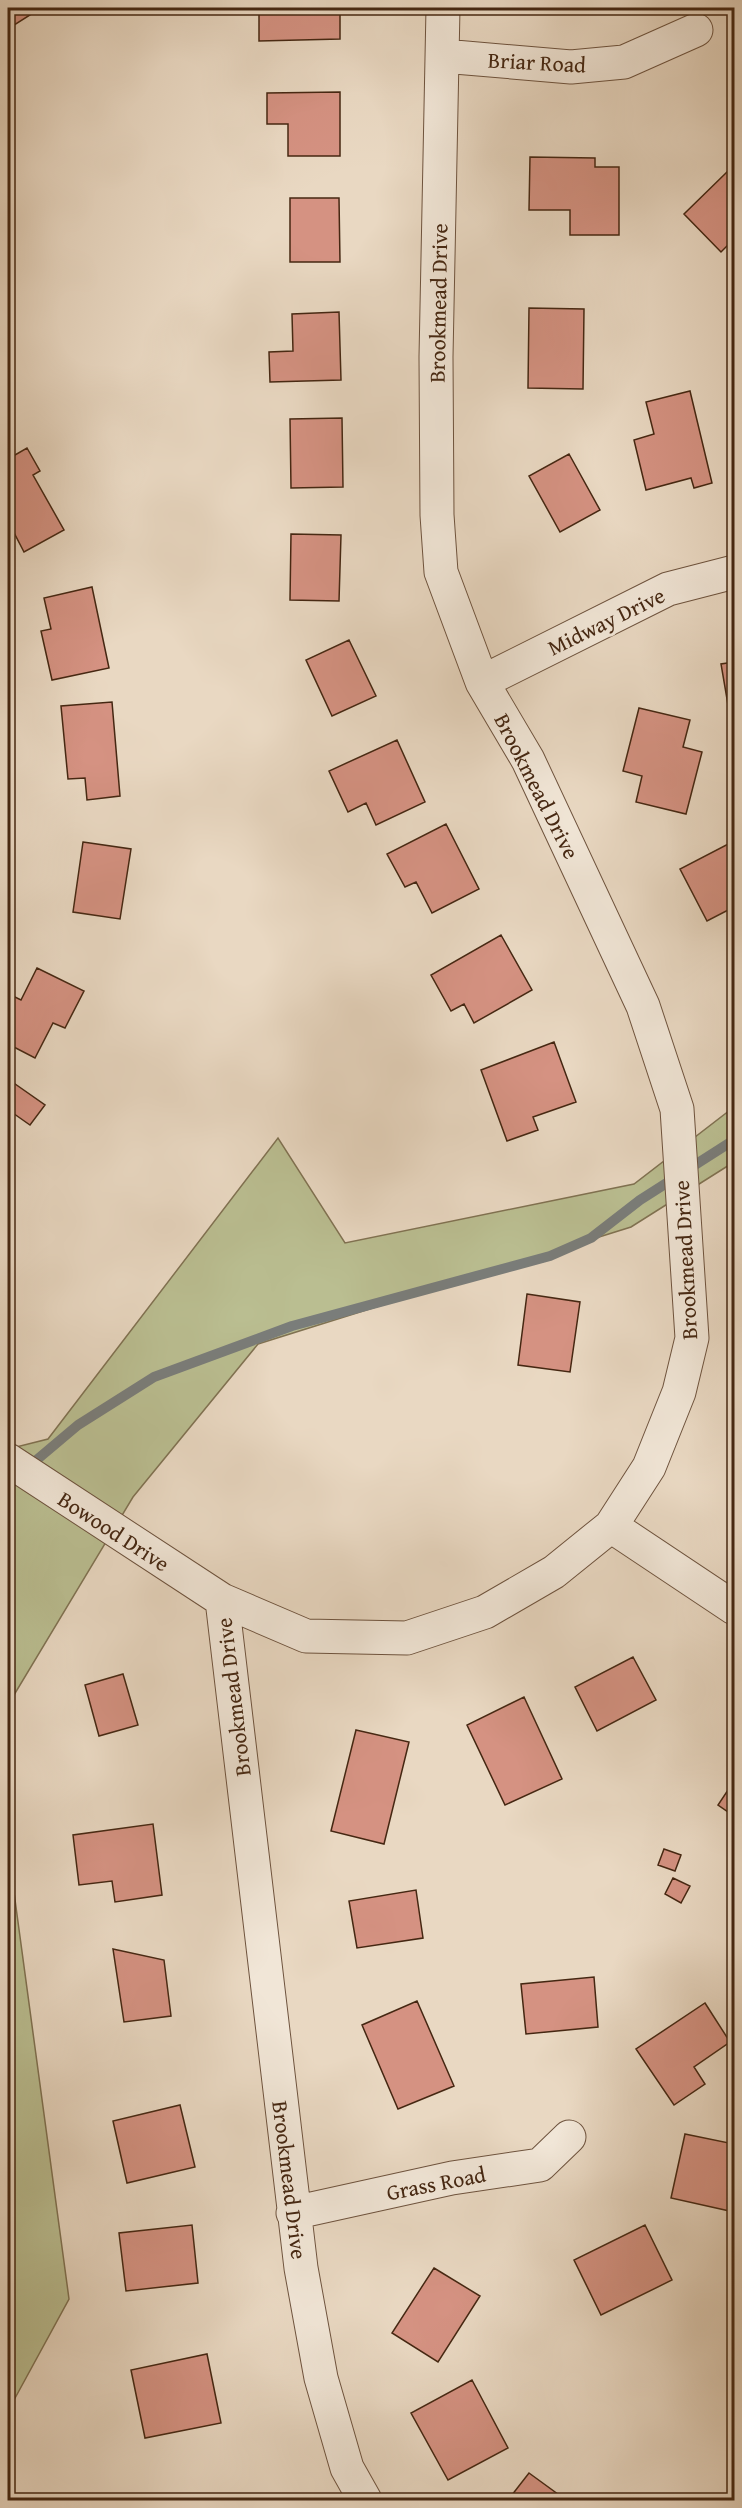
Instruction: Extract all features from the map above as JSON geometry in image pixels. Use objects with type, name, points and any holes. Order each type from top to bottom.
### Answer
[{"type":"street","name":"Brookmead Drive","points":[[366,2500],[347,2468],[321,2378],[293,2213],[222,1600],[306,1636],[407,1638],[485,1612],[554,1572],[611,1526],[649,1467],[679,1392],[692,1338],[677,1109],[643,1006],[528,760],[482,682],[441,572],[436,357],[443,8]]},
{"type":"street","name":"Briar Road","points":[[443,56],[571,67],[624,62],[696,30]]},
{"type":"street","name":"Midway Drive","points":[[482,682],[668,589],[735,572]]},
{"type":"street","name":"Bowood Drive","points":[[8,1460],[222,1600]]},
{"type":"street","points":[[611,1526],[735,1608]]},
{"type":"street","name":"Grass Road","points":[[293,2213],[452,2178],[540,2165],[569,2137]]},
{"type":"green space","points":[[734,1107],[734,1162],[631,1227],[258,1344],[133,1497],[8,1705],[8,1449],[48,1439],[278,1138],[345,1243],[634,1184]]},
{"type":"green space","points":[[8,1848],[69,2299],[8,2411]]},
{"type":"building","points":[[8,8],[41,8],[8,29]]},
{"type":"building","points":[[259,8],[340,8],[340,39],[259,41]]},
{"type":"building","points":[[340,92],[340,156],[288,156],[288,124],[267,124],[267,93]]},
{"type":"building","points":[[530,157],[595,158],[595,167],[619,167],[619,235],[570,235],[570,210],[529,210]]},
{"type":"building","points":[[729,170],[734,175],[734,239],[721,252],[684,214]]},
{"type":"building","points":[[290,198],[339,198],[340,262],[290,262]]},
{"type":"building","points":[[529,308],[584,309],[583,389],[528,388]]},
{"type":"building","points":[[339,312],[341,380],[270,382],[269,352],[293,351],[292,314]]},
{"type":"building","points":[[690,391],[712,483],[694,488],[691,478],[646,490],[634,440],[654,434],[646,402]]},
{"type":"building","points":[[342,418],[343,487],[291,488],[290,419]]},
{"type":"building","points":[[27,448],[40,471],[33,475],[64,530],[24,552],[8,521],[8,459]]},
{"type":"building","points":[[569,454],[600,510],[560,532],[529,476]]},
{"type":"building","points":[[291,534],[341,535],[339,601],[290,600]]},
{"type":"building","points":[[92,587],[109,668],[52,680],[41,631],[51,629],[44,598]]},
{"type":"building","points":[[349,640],[376,696],[332,716],[306,660]]},
{"type":"building","points":[[734,662],[734,740],[721,664]]},
{"type":"building","points":[[112,702],[120,796],[87,800],[85,778],[68,779],[61,706]]},
{"type":"building","points":[[639,708],[690,720],[683,747],[702,752],[686,814],[636,802],[642,776],[623,771]]},
{"type":"building","points":[[397,740],[425,802],[376,825],[366,803],[348,812],[329,771]]},
{"type":"building","points":[[446,824],[479,889],[432,913],[416,882],[405,887],[387,854]]},
{"type":"building","points":[[734,841],[734,907],[707,921],[680,869]]},
{"type":"building","points":[[83,842],[131,849],[120,919],[73,912]]},
{"type":"building","points":[[501,935],[532,990],[474,1023],[464,1004],[451,1011],[431,975]]},
{"type":"building","points":[[37,968],[84,991],[65,1028],[53,1023],[35,1058],[8,1044],[8,1006],[13,996],[21,1000]]},
{"type":"building","points":[[554,1042],[576,1102],[533,1117],[538,1130],[507,1141],[481,1070]]},
{"type":"building","points":[[8,1079],[45,1105],[30,1125],[10,1111],[8,1115]]},
{"type":"building","points":[[527,1294],[580,1302],[570,1372],[518,1365]]},
{"type":"building","points":[[633,1657],[656,1700],[597,1731],[575,1687]]},
{"type":"building","points":[[123,1674],[138,1725],[99,1736],[85,1685]]},
{"type":"building","points":[[524,1697],[562,1779],[505,1805],[467,1725]]},
{"type":"building","points":[[356,1730],[409,1742],[384,1844],[331,1831]]},
{"type":"building","points":[[734,1781],[734,1816],[718,1805]]},
{"type":"building","points":[[153,1824],[162,1895],[115,1902],[112,1881],[79,1885],[73,1835]]},
{"type":"building","points":[[664,1849],[681,1855],[675,1871],[658,1865]]},
{"type":"building","points":[[673,1878],[690,1886],[681,1903],[665,1894]]},
{"type":"building","points":[[416,1890],[423,1938],[357,1948],[349,1901]]},
{"type":"building","points":[[113,1949],[164,1960],[171,2016],[124,2022]]},
{"type":"building","points":[[594,1977],[598,2027],[526,2034],[521,1984]]},
{"type":"building","points":[[417,2001],[454,2086],[398,2109],[362,2025]]},
{"type":"building","points":[[705,2003],[730,2042],[694,2067],[705,2084],[674,2105],[636,2049]]},
{"type":"building","points":[[180,2105],[195,2167],[127,2183],[113,2121]]},
{"type":"building","points":[[685,2134],[734,2144],[734,2212],[671,2198]]},
{"type":"building","points":[[192,2225],[198,2283],[126,2291],[119,2233]]},
{"type":"building","points":[[645,2225],[672,2280],[601,2315],[574,2260]]},
{"type":"building","points":[[434,2268],[480,2296],[438,2362],[392,2333]]},
{"type":"building","points":[[207,2354],[221,2423],[145,2438],[131,2370]]},
{"type":"building","points":[[472,2380],[508,2448],[448,2480],[411,2413]]},
{"type":"building","points":[[529,2473],[566,2500],[508,2500]]},
{"type":"waterway","points":[[8,1484],[78,1425],[154,1377],[292,1326],[550,1256],[591,1238],[640,1200],[734,1140]]}]
